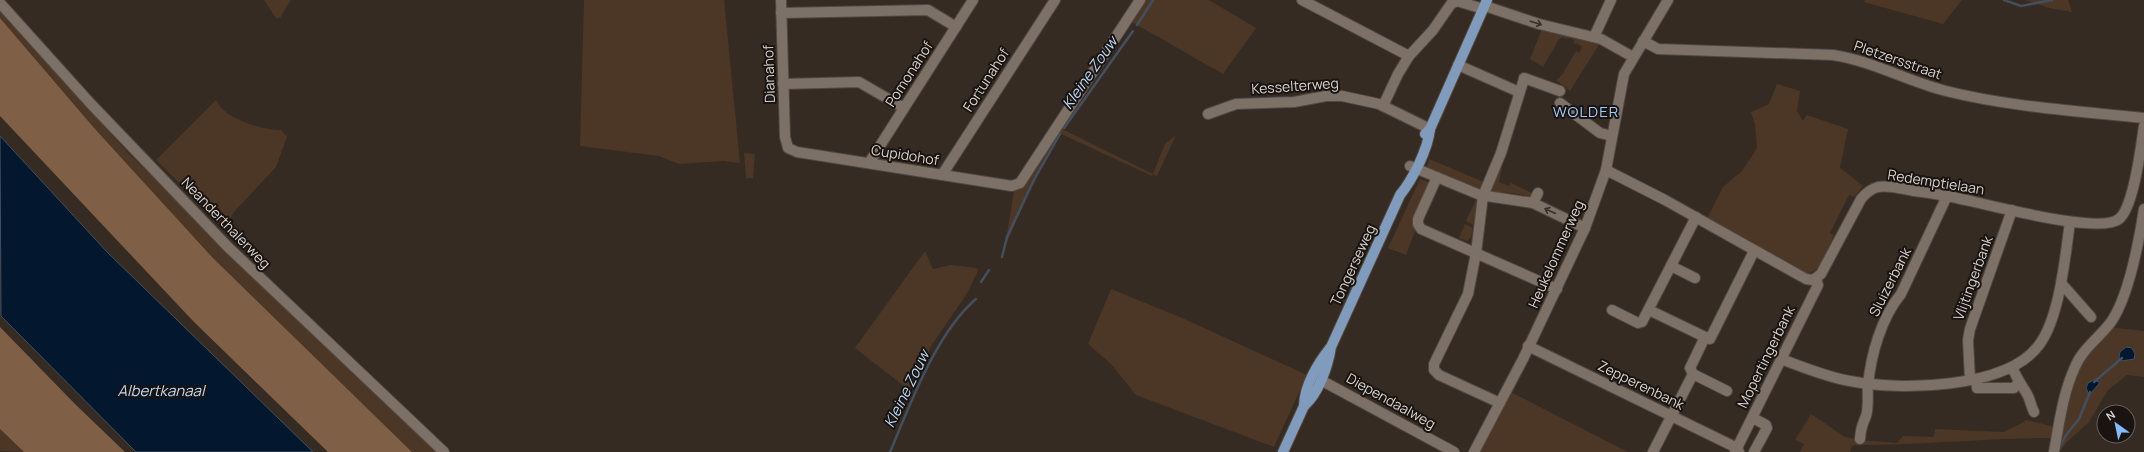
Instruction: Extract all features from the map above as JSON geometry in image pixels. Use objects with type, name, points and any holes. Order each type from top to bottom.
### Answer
[{"type":"main road","name":"Tongerseweg","points":[[1283,452],[1304,406],[1310,401],[1317,378],[1328,363],[1331,347],[1400,195],[1408,186],[1413,168],[1429,140],[1430,129],[1486,4]]},
{"type":"street","name":"Dianahof","points":[[781,0],[786,146]]},
{"type":"street","name":"Pomonahof","points":[[869,163],[973,0]]},
{"type":"street","name":"Fortunahof","points":[[942,174],[1055,0]]},
{"type":"street","name":"Cupidohof","points":[[786,146],[797,152],[1012,186],[1020,183],[1140,0]]},
{"type":"street","points":[[1302,0],[1410,56]]},
{"type":"street","points":[[1594,37],[1611,0]]},
{"type":"street","name":"Heukelommerweg","points":[[1474,452],[1558,289],[1585,228],[1606,170],[1623,78],[1633,57],[1668,0]]},
{"type":"street","points":[[1384,106],[1398,74],[1410,56],[1433,30],[1454,2],[1460,1],[1486,4],[1594,37],[1613,44],[1633,57]]},
{"type":"street","name":"Neanderthalerweg","points":[[0,3],[91,104],[228,247],[444,452]]},
{"type":"street","points":[[781,13],[928,5],[956,27]]},
{"type":"street","name":"Pletzersstraat","points":[[1643,41],[1658,49],[1833,55],[1847,57],[1862,60],[1908,79],[1980,99],[2144,118]]},
{"type":"street","points":[[1458,65],[1521,88]]},
{"type":"street","points":[[1500,403],[1439,375],[1434,367],[1468,294],[1476,252],[1483,196],[1501,153],[1524,78],[1560,91]]},
{"type":"street","points":[[783,84],[859,82],[904,108]]},
{"type":"street","name":"Kesselterweg","points":[[1208,114],[1236,104],[1294,102],[1330,96],[1357,98],[1384,106],[1430,129]]},
{"type":"street","points":[[1560,103],[1600,133],[1612,136]]},
{"type":"street","name":"Redemptielaan","points":[[1816,279],[1821,274],[1860,199],[1867,192],[1877,188],[1886,187],[1947,196],[2070,222],[2106,224],[2121,218],[2141,175],[2144,126]]},
{"type":"street","points":[[1413,168],[1483,196],[1533,203],[1585,228]]},
{"type":"street","points":[[1606,170],[1696,217],[1806,279],[1816,279]]},
{"type":"street","points":[[1437,177],[1418,219],[1418,224],[1421,229],[1558,289]]},
{"type":"street","points":[[1533,203],[1538,193]]},
{"type":"street","name":"Sluizerbank","points":[[1860,439],[1862,422],[1866,416],[1868,384],[1877,341],[1892,305],[1901,294],[1947,196]]},
{"type":"street","points":[[2054,452],[2069,383],[2075,366],[2083,353],[2110,323],[2123,299],[2144,209]]},
{"type":"street","name":"Vlijtingerbank","points":[[1973,380],[1968,340],[1971,324],[2012,210]]},
{"type":"street","points":[[1612,310],[1640,323],[1643,321],[1696,217]]},
{"type":"street","points":[[1781,359],[1826,375],[1868,384],[1933,384],[1973,380],[2012,367],[2028,356],[2042,341],[2053,314],[2061,283],[2070,222]]},
{"type":"street","points":[[1649,310],[1710,339],[1754,251]]},
{"type":"street","points":[[1672,266],[1695,278]]},
{"type":"street","name":"Mopertingerbank","points":[[1737,451],[1818,285],[1816,279]]},
{"type":"street","points":[[2061,283],[2091,317]]},
{"type":"street","points":[[1705,337],[1690,368],[1693,374],[1727,391]]},
{"type":"street","name":"Zepperenbank","points":[[1528,346],[1671,416],[1737,451]]},
{"type":"street","points":[[2012,367],[2018,383],[2028,396],[2029,403],[2034,412]]},
{"type":"street","points":[[1653,452],[1693,374]]},
{"type":"street","name":"Diependaalweg","points":[[1317,378],[1454,452]]},
{"type":"street","points":[[1973,380],[1977,388],[2014,388],[2018,383]]},
{"type":"street","points":[[1752,418],[1766,425],[1767,428],[1754,452]]},
{"type":"shaded area","points":[[264,0],[291,0],[280,18],[276,18]]},
{"type":"shaded area","points":[[584,0],[724,0],[740,163],[723,161],[679,164],[659,156],[580,146]]},
{"type":"shaded area","points":[[1146,0],[1209,0],[1256,28],[1223,74],[1132,22]]},
{"type":"shaded area","points":[[1865,0],[1962,0],[1943,24],[1864,2]]},
{"type":"shaded area","points":[[2025,0],[2068,0],[2072,12],[2049,8]]},
{"type":"shaded area","points":[[0,8],[128,153],[441,452],[412,452],[212,257],[95,129],[0,18]]},
{"type":"shaded area","points":[[0,18],[95,129],[212,257],[412,452],[328,452],[194,322],[0,116]]},
{"type":"shaded area","points":[[1543,26],[1600,43],[1570,91],[1556,80],[1562,75],[1576,51],[1579,53],[1582,47],[1576,43],[1574,45],[1574,40],[1570,38],[1566,39],[1563,37],[1559,39],[1543,67],[1530,59]]},
{"type":"shaded area","points":[[1777,84],[1800,91],[1797,111],[1803,121],[1807,115],[1848,129],[1840,168],[1863,186],[1854,197],[1849,195],[1830,233],[1834,235],[1824,258],[1821,264],[1813,272],[1807,273],[1707,219],[1723,187],[1742,171],[1757,148],[1755,124],[1751,112],[1769,104]]},
{"type":"shaded area","points":[[216,100],[220,107],[235,118],[254,126],[281,130],[287,137],[276,167],[233,213],[226,229],[156,160]]},
{"type":"shaded area","points":[[1062,129],[1153,174],[1152,176],[1059,133],[1028,193],[1005,247],[1014,191],[1019,189],[1056,133]]},
{"type":"shaded area","points":[[1176,135],[1157,176],[1153,174],[1165,144]]},
{"type":"shaded area","points":[[744,153],[755,154],[753,178],[746,178]]},
{"type":"shaded area","points":[[1429,159],[1486,183],[1481,189],[1427,167]]},
{"type":"shaded area","points":[[1498,167],[1502,168],[1499,182],[1509,186],[1511,183],[1536,195],[1534,198],[1514,193],[1492,192],[1489,188]]},
{"type":"shaded area","points":[[1420,179],[1428,182],[1429,184],[1413,220],[1415,231],[1406,255],[1388,248]]},
{"type":"shaded area","points":[[1476,200],[1477,203],[1473,225],[1466,221]]},
{"type":"shaded area","points":[[1465,224],[1473,228],[1471,237],[1467,241],[1459,238]]},
{"type":"shaded area","points":[[925,251],[933,269],[951,265],[977,268],[978,271],[966,295],[933,343],[909,390],[855,348]]},
{"type":"shaded area","points":[[1111,289],[1182,318],[1307,375],[1274,447],[1136,395],[1111,364],[1088,344]]},
{"type":"shaded area","points":[[2111,326],[2116,328],[2144,331],[2144,377],[2127,375],[2108,390],[2100,404],[2096,404],[2096,410],[2089,422],[2067,442],[2059,452],[2056,452],[2081,360]]},
{"type":"shaded area","points":[[0,327],[75,404],[125,452],[24,452],[0,429]]},
{"type":"shaded area","points":[[1509,391],[1628,452],[1477,452]]},
{"type":"shaded area","points":[[1811,414],[1845,437],[1860,440],[1897,443],[1903,436],[1934,437],[1935,429],[2004,432],[2027,420],[2055,427],[2054,438],[1855,445],[1852,446],[1850,452],[1800,452],[1804,444],[1795,440]]},
{"type":"shaded area","points":[[0,429],[24,452],[0,451]]},
{"type":"water","name":"Albertkanaal","points":[[0,136],[107,252],[313,452],[136,452],[1,316]]},
{"type":"water","points":[[2126,347],[2132,348],[2135,354],[2134,359],[2121,361],[2119,358],[2120,352]]},
{"type":"water","points":[[2094,380],[2099,382],[2099,384],[2089,395],[2086,388],[2088,383]]},
{"type":"waterway","name":"Kleine Zouw","points":[[1137,25],[1153,0]]},
{"type":"waterway","name":"Kleine Zouw","points":[[2004,0],[2021,6],[2052,0]]},
{"type":"waterway","name":"Kleine Zouw","points":[[1064,128],[1133,31]]},
{"type":"waterway","name":"Kleine Zouw","points":[[1002,257],[1007,237],[1034,180],[1060,134]]},
{"type":"waterway","name":"Kleine Zouw","points":[[981,282],[989,270]]},
{"type":"waterway","name":"Kleine Zouw","points":[[890,452],[915,392],[936,350],[962,313],[976,299]]},
{"type":"waterway","points":[[2094,382],[2122,358]]},
{"type":"waterway","points":[[2060,447],[2066,435],[2079,419],[2090,392]]},
{"type":"district","name":"WOLDER","points":[[1586,112]]}]
